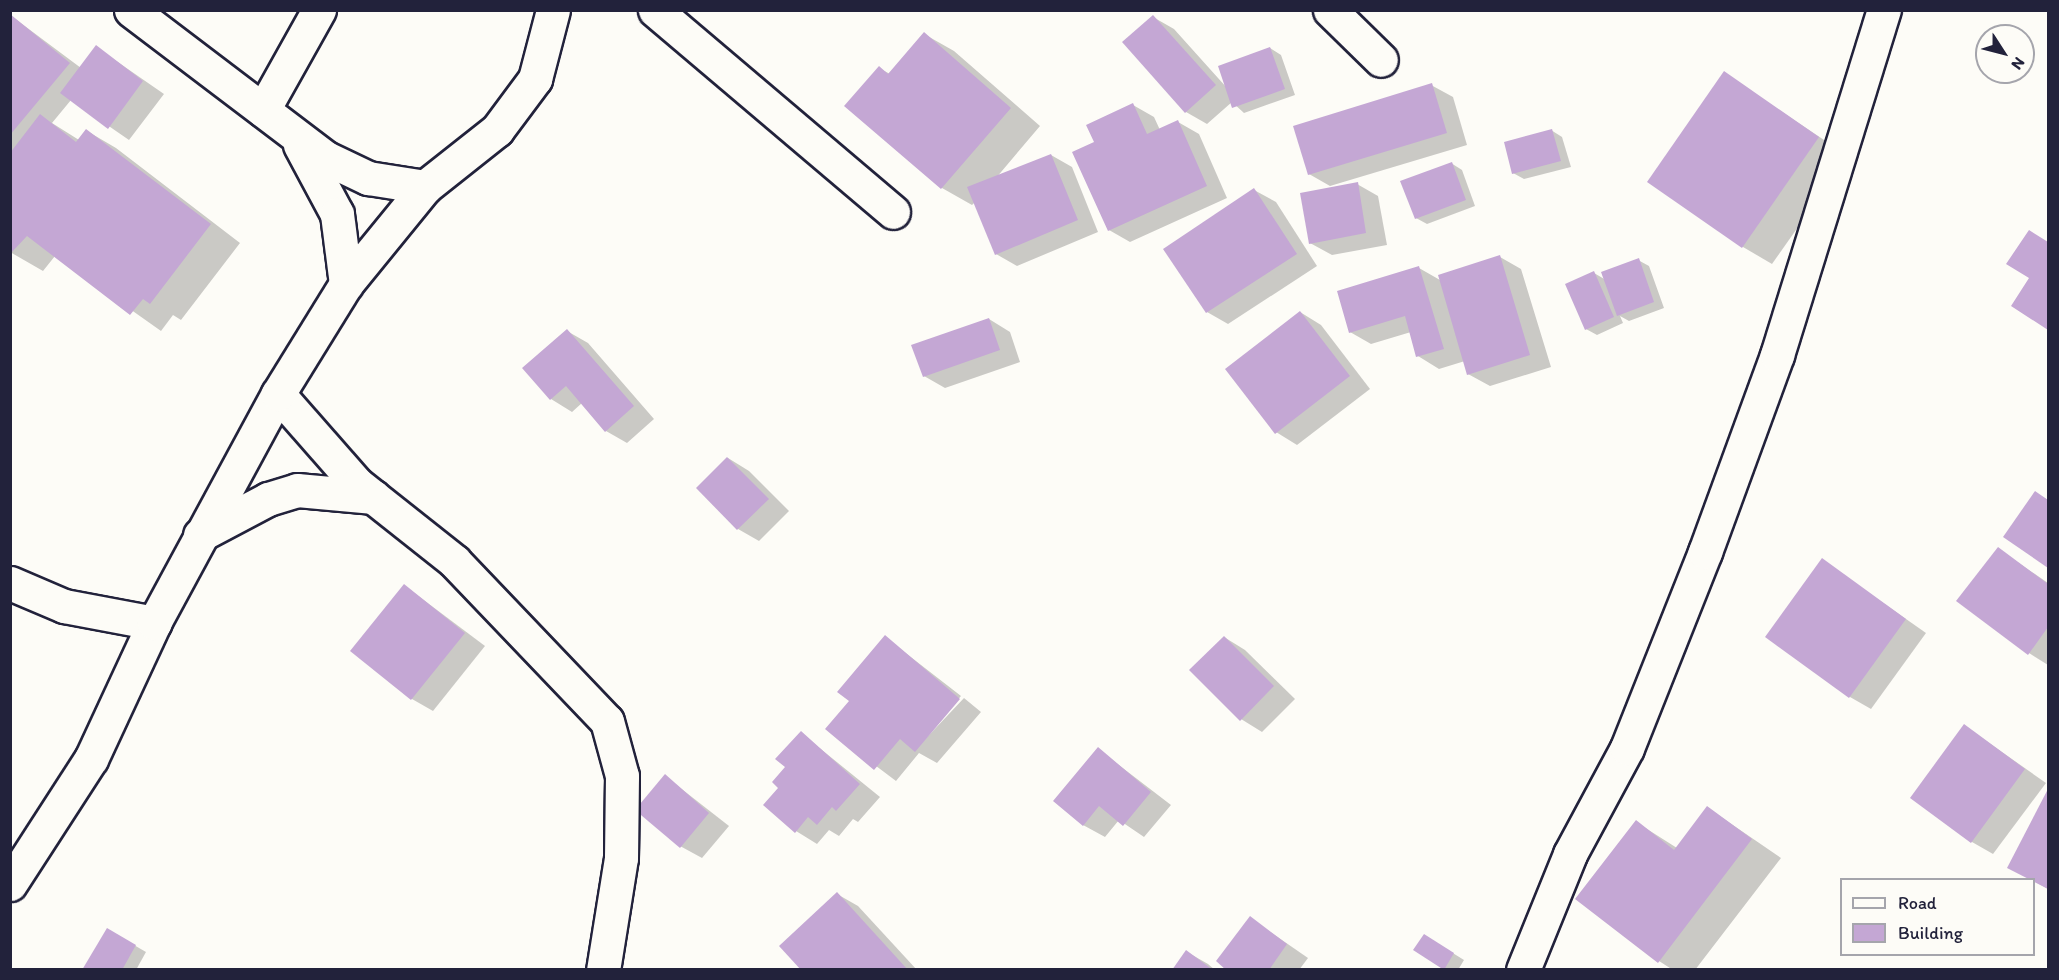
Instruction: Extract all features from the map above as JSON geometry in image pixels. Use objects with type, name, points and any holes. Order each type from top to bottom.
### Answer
[{"type":"street","points":[[131,10],[326,158],[368,178],[425,187]]},
{"type":"street","points":[[262,110],[319,10]]},
{"type":"street","points":[[10,884],[91,759],[154,623],[200,535],[278,394],[346,284],[425,187],[497,130],[535,80],[553,10]]},
{"type":"street","points":[[655,10],[893,212]]},
{"type":"street","points":[[1330,10],[1381,60]]},
{"type":"street","points":[[1523,969],[1569,854],[1627,748],[1705,552],[1777,355],[1884,10]]},
{"type":"street","points":[[291,131],[337,214],[346,284]]},
{"type":"street","points":[[278,394],[374,497],[454,561],[607,721],[622,776],[621,858],[603,969]]},
{"type":"street","points":[[200,535],[268,499],[297,490],[374,497]]},
{"type":"street","points":[[10,583],[64,606],[154,623]]},
{"type":"building","points":[[10,14],[70,63],[10,135]]},
{"type":"building","points":[[1153,15],[1216,85],[1185,113],[1122,42]]},
{"type":"building","points":[[924,32],[1011,108],[941,189],[844,106],[879,66],[888,74]]},
{"type":"building","points":[[96,45],[143,81],[108,129],[60,93]]},
{"type":"building","points":[[1270,47],[1285,89],[1232,108],[1218,66]]},
{"type":"building","points":[[1724,71],[1819,137],[1742,248],[1647,182]]},
{"type":"building","points":[[1432,83],[1447,133],[1308,175],[1293,126]]},
{"type":"building","points":[[1133,103],[1147,134],[1178,120],[1207,186],[1108,231],[1072,152],[1094,142],[1086,125]]},
{"type":"building","points":[[40,114],[76,142],[86,129],[211,224],[150,304],[143,299],[130,315],[27,236],[10,254],[10,153]]},
{"type":"building","points":[[1552,129],[1561,161],[1512,174],[1504,142]]},
{"type":"building","points":[[1051,154],[1078,220],[995,255],[967,187]]},
{"type":"building","points":[[1452,162],[1466,200],[1415,219],[1400,181]]},
{"type":"building","points":[[1358,182],[1366,233],[1309,244],[1300,193]]},
{"type":"building","points":[[1254,188],[1297,254],[1206,313],[1163,249]]},
{"type":"building","points":[[2029,230],[2048,242],[2048,330],[2011,306],[2029,278],[2006,264]]},
{"type":"building","points":[[1500,255],[1530,355],[1467,375],[1438,275]]},
{"type":"building","points":[[1639,258],[1654,302],[1617,316],[1601,272]]},
{"type":"building","points":[[1419,266],[1444,349],[1416,357],[1405,316],[1349,333],[1337,291]]},
{"type":"building","points":[[1594,271],[1614,317],[1585,330],[1565,284]]},
{"type":"building","points":[[1300,311],[1350,376],[1275,434],[1225,369]]},
{"type":"building","points":[[989,318],[1000,350],[923,377],[911,345]]},
{"type":"building","points":[[567,329],[634,406],[605,432],[566,386],[550,400],[522,368]]},
{"type":"building","points":[[727,457],[769,499],[737,530],[696,488]]},
{"type":"building","points":[[2035,491],[2048,500],[2048,568],[2003,537]]},
{"type":"building","points":[[1998,547],[2048,584],[2048,627],[2028,655],[1956,601]]},
{"type":"building","points":[[1822,558],[1906,619],[1849,698],[1765,637]]},
{"type":"building","points":[[404,584],[465,633],[411,700],[350,651]]},
{"type":"building","points":[[885,635],[960,699],[915,752],[900,739],[874,770],[825,729],[849,701],[837,692]]},
{"type":"building","points":[[1224,636],[1274,686],[1240,721],[1189,670]]},
{"type":"building","points":[[1964,724],[2025,769],[1971,843],[1910,798]]},
{"type":"building","points":[[801,731],[860,784],[836,811],[832,807],[817,825],[808,817],[795,833],[763,805],[778,788],[772,782],[785,767],[775,759]]},
{"type":"building","points":[[1098,747],[1151,792],[1123,826],[1099,806],[1083,826],[1053,801]]},
{"type":"building","points":[[665,774],[709,813],[680,848],[635,810]]},
{"type":"building","points":[[2048,789],[2048,889],[2035,882],[2035,878],[2027,878],[2007,868]]},
{"type":"building","points":[[1707,806],[1752,839],[1658,963],[1575,899],[1636,820],[1674,850]]},
{"type":"building","points":[[837,892],[908,970],[801,970],[779,946]]},
{"type":"building","points":[[1250,916],[1287,944],[1269,970],[1226,970],[1216,961]]},
{"type":"building","points":[[107,928],[136,945],[122,970],[82,970]]},
{"type":"building","points":[[1424,934],[1454,953],[1444,970],[1413,950]]},
{"type":"building","points":[[1186,950],[1213,970],[1172,970]]}]
